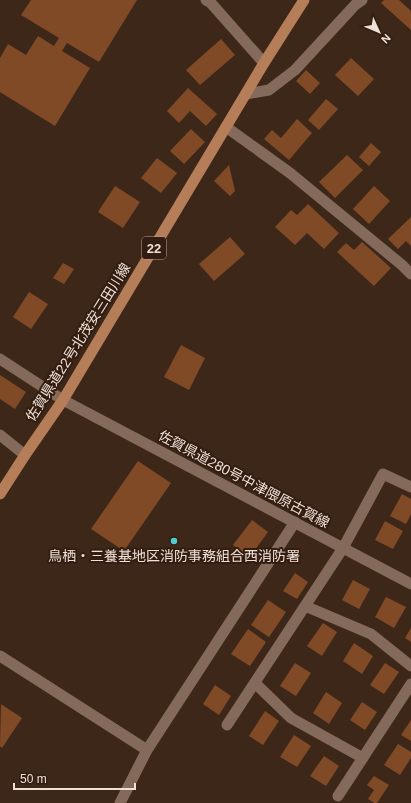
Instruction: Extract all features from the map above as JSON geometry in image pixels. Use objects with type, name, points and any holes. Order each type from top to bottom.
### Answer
[{"type":"main road","name":"佐賀県道22号北茂安三田川線","points":[[0,494],[63,400],[264,63],[304,0]]},
{"type":"street","points":[[206,0],[211,3],[264,63]]},
{"type":"street","points":[[246,94],[269,90],[295,70],[362,0]]},
{"type":"street","points":[[226,127],[290,173],[411,274]]},
{"type":"street","name":"佐賀県道280号中津隈原古賀線","points":[[0,359],[63,400],[411,584]]},
{"type":"street","points":[[0,435],[25,455]]},
{"type":"street","points":[[227,725],[343,548],[382,474],[411,487]]},
{"type":"street","points":[[120,803],[147,750],[295,522]]},
{"type":"street","points":[[305,606],[372,634],[411,666]]},
{"type":"street","points":[[0,656],[147,750]]},
{"type":"street","points":[[255,682],[291,718],[363,758]]},
{"type":"street","points":[[338,796],[411,684]]},
{"type":"building","points":[[31,0],[137,0],[99,62],[67,43],[62,51],[90,68],[55,126],[0,92],[0,58],[8,44],[26,55],[38,36],[54,46],[59,38],[21,15]]},
{"type":"building","points":[[384,0],[399,0],[411,11],[411,30],[381,3]]},
{"type":"building","points":[[221,39],[235,55],[200,85],[186,70]]},
{"type":"building","points":[[351,58],[374,79],[358,96],[335,75]]},
{"type":"building","points":[[306,70],[320,83],[310,94],[296,81]]},
{"type":"building","points":[[188,88],[217,114],[206,126],[190,111],[179,123],[167,111]]},
{"type":"building","points":[[326,99],[338,109],[319,130],[308,120]]},
{"type":"building","points":[[297,119],[312,133],[289,160],[264,139],[272,130],[281,138]]},
{"type":"building","points":[[191,129],[205,142],[184,164],[170,151]]},
{"type":"building","points":[[371,143],[381,152],[369,166],[359,157]]},
{"type":"building","points":[[347,155],[363,170],[335,198],[319,182]]},
{"type":"building","points":[[157,158],[177,173],[161,193],[141,178]]},
{"type":"building","points":[[229,165],[235,191],[230,196],[214,181]]},
{"type":"building","points":[[115,186],[140,202],[123,228],[98,212]]},
{"type":"building","points":[[374,186],[390,201],[369,224],[353,209]]},
{"type":"building","points":[[308,204],[339,233],[324,249],[307,233],[295,245],[275,227],[291,210],[297,215]]},
{"type":"building","points":[[411,217],[411,246],[406,241],[398,249],[388,239]]},
{"type":"building","points":[[230,237],[245,254],[214,281],[199,264]]},
{"type":"building","points":[[362,242],[391,268],[374,286],[337,252],[346,243],[354,250]]},
{"type":"building","points":[[63,263],[74,269],[64,284],[53,278]]},
{"type":"building","points":[[29,292],[48,304],[31,329],[13,317]]},
{"type":"building","points":[[181,345],[205,358],[189,390],[164,377]]},
{"type":"building","points":[[0,375],[26,392],[15,409],[0,399]]},
{"type":"building","points":[[138,461],[171,483],[124,551],[91,529]]},
{"type":"building","points":[[402,494],[411,499],[411,514],[406,524],[390,516]]},
{"type":"building","points":[[252,520],[268,532],[249,558],[233,545]]},
{"type":"building","points":[[385,521],[403,531],[393,549],[375,540]]},
{"type":"building","points":[[295,573],[308,582],[297,599],[283,591]]},
{"type":"building","points":[[353,580],[370,589],[359,609],[342,600]]},
{"type":"building","points":[[386,597],[406,607],[394,628],[375,617]]},
{"type":"building","points":[[268,600],[286,612],[269,637],[251,625]]},
{"type":"building","points":[[323,623],[337,632],[322,656],[307,646]]},
{"type":"building","points":[[411,628],[411,642],[405,638]]},
{"type":"building","points":[[248,629],[266,642],[250,666],[231,654]]},
{"type":"building","points":[[354,643],[373,656],[362,674],[343,661]]},
{"type":"building","points":[[295,663],[311,673],[296,696],[280,686]]},
{"type":"building","points":[[385,663],[399,672],[384,694],[370,685]]},
{"type":"building","points":[[215,685],[231,696],[219,715],[203,704]]},
{"type":"building","points":[[326,692],[342,703],[329,724],[313,713]]},
{"type":"building","points":[[362,702],[377,712],[365,730],[350,720]]},
{"type":"building","points":[[1,704],[22,718],[2,748],[0,746]]},
{"type":"building","points":[[265,711],[279,721],[263,745],[249,736]]},
{"type":"building","points":[[411,720],[411,741],[401,735]]},
{"type":"building","points":[[294,735],[311,746],[297,767],[280,757]]},
{"type":"building","points":[[398,744],[411,752],[411,758],[400,775],[384,765]]},
{"type":"building","points":[[324,756],[339,766],[326,786],[310,776]]},
{"type":"building","points":[[374,776],[389,785],[377,803],[374,803],[368,799],[374,790],[367,785]]},
{"type":"place","name":"鳥栖・三養基地区消防事務組合西消防署","points":[[174,541]]}]
